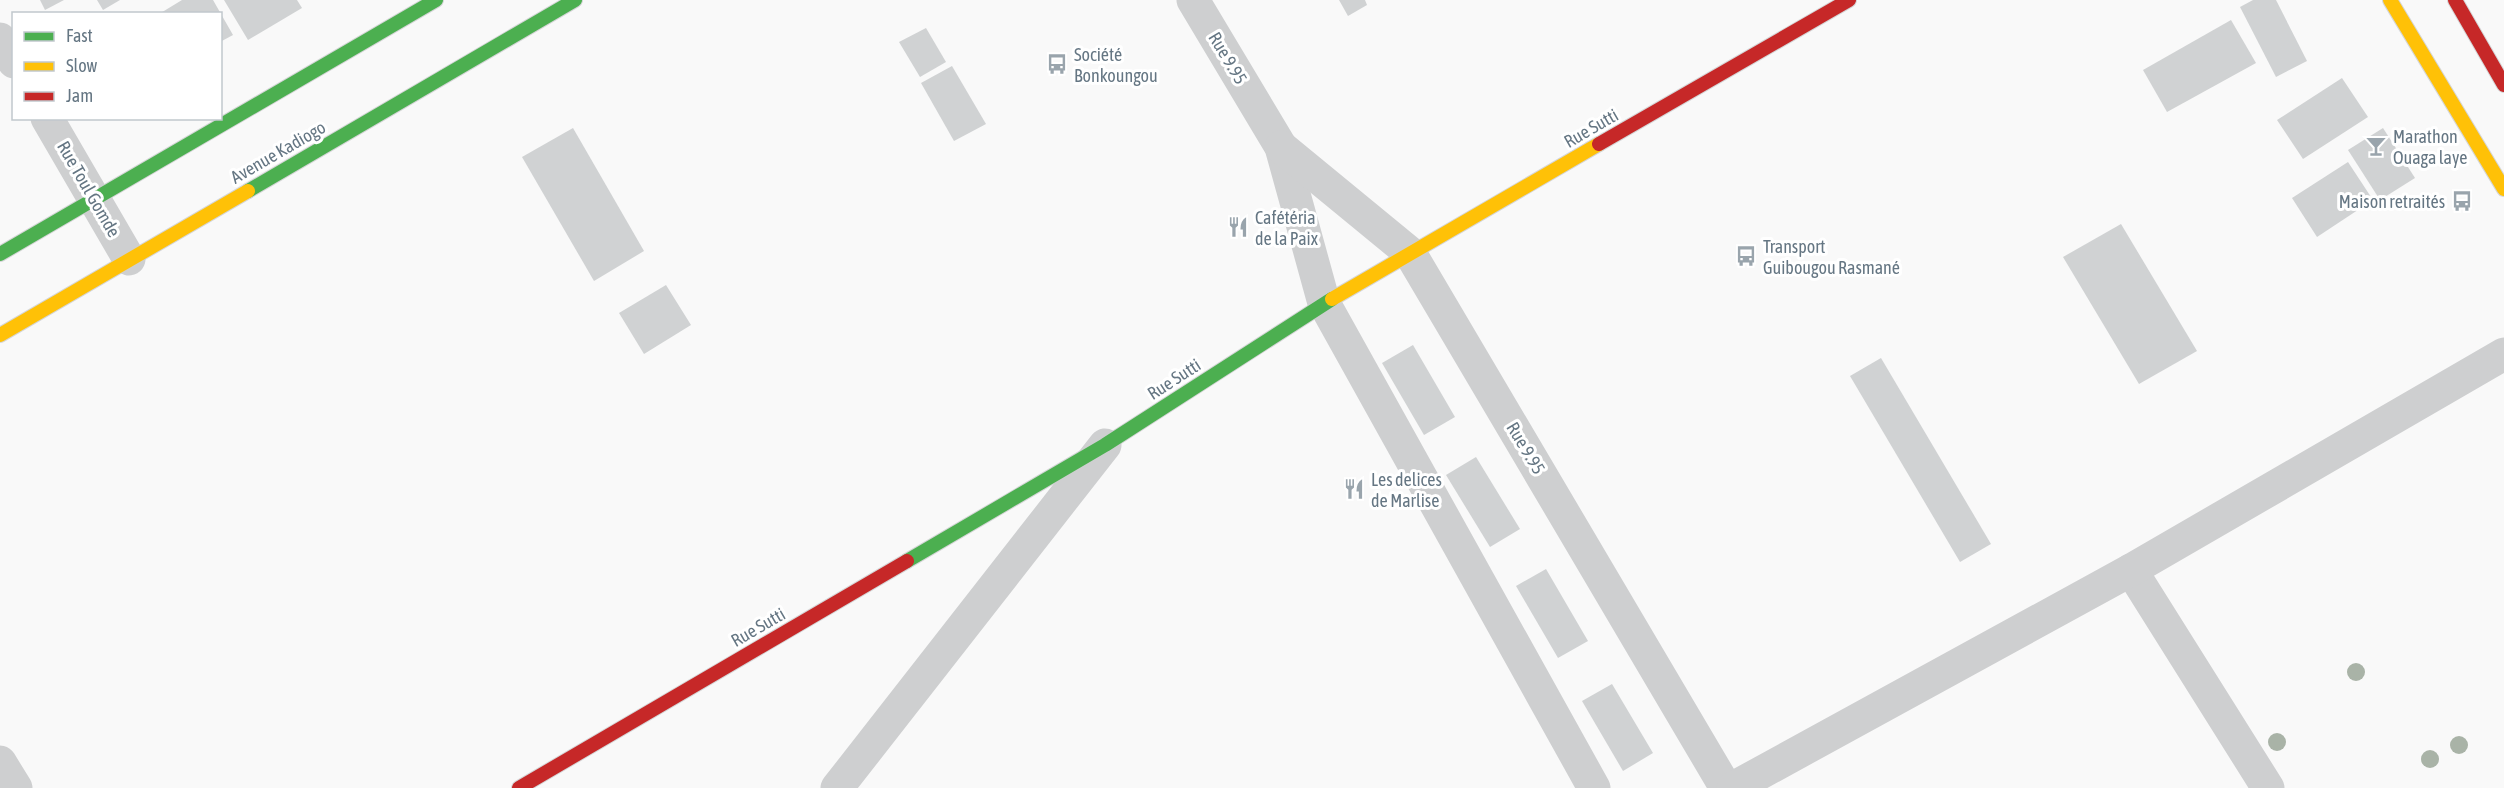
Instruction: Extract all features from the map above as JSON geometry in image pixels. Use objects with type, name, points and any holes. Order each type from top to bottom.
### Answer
[{"type":"main road","points":[[0,254],[436,0]]},
{"type":"main road","name":"Avenue Kadiogo","points":[[0,335],[575,0]]},
{"type":"main road","name":"Rue Sutti","points":[[519,788],[1105,445],[1324,303],[1849,0]]},
{"type":"main road","points":[[2390,0],[2504,189]]},
{"type":"main road","points":[[2455,0],[2504,85]]},
{"type":"street","name":"Rue 9.95","points":[[1193,0],[1281,147],[1324,303],[1594,788]]},
{"type":"street","points":[[0,39],[12,59]]},
{"type":"street","name":"Rue Toul Gomde","points":[[48,120],[129,260]]},
{"type":"street","name":"Rue 9.95","points":[[1281,147],[1410,253],[1726,788]]},
{"type":"street","points":[[1733,788],[2131,570],[2504,354]]},
{"type":"street","points":[[837,788],[1105,445]]},
{"type":"street","points":[[2131,570],[2268,788]]},
{"type":"street","points":[[0,762],[16,788]]},
{"type":"building","points":[[40,0],[64,0],[45,10]]},
{"type":"building","points":[[97,0],[120,0],[103,10]]},
{"type":"building","points":[[182,0],[213,0],[220,12],[162,12]]},
{"type":"building","points":[[224,0],[297,0],[302,8],[248,40]]},
{"type":"building","points":[[1339,0],[1365,0],[1367,5],[1348,16]]},
{"type":"building","points":[[2253,0],[2276,0],[2307,61],[2276,77],[2240,7]]},
{"type":"building","points":[[222,16],[233,35],[222,41]]},
{"type":"building","points":[[2231,20],[2256,63],[2167,112],[2143,70]]},
{"type":"building","points":[[926,28],[946,62],[920,77],[899,42]]},
{"type":"building","points":[[952,66],[986,124],[954,141],[921,83]]},
{"type":"building","points":[[2342,78],[2368,117],[2303,159],[2277,120]]},
{"type":"building","points":[[573,128],[644,251],[594,281],[522,157]]},
{"type":"building","points":[[2383,128],[2415,178],[2380,200],[2348,150]]},
{"type":"building","points":[[2348,162],[2373,200],[2317,237],[2292,198]]},
{"type":"building","points":[[2121,224],[2197,351],[2139,384],[2063,257]]},
{"type":"building","points":[[666,285],[691,325],[644,354],[619,313]]},
{"type":"building","points":[[1413,345],[1455,417],[1424,435],[1382,363]]},
{"type":"building","points":[[1881,358],[1991,544],[1960,562],[1850,376]]},
{"type":"building","points":[[1476,457],[1520,529],[1490,547],[1446,475]]},
{"type":"building","points":[[1546,569],[1588,641],[1558,658],[1516,586]]},
{"type":"building","points":[[1612,684],[1653,753],[1623,771],[1582,701]]},
{"type":"traffic: fast","points":[[0,254],[436,0]]},
{"type":"traffic: fast","points":[[248,191],[575,0]]},
{"type":"traffic: fast","points":[[907,561],[1105,445],[1332,299]]},
{"type":"traffic: slow","points":[[2390,0],[2504,189]]},
{"type":"traffic: slow","points":[[1332,299],[1599,144]]},
{"type":"traffic: slow","points":[[0,335],[248,191]]},
{"type":"traffic: jam","points":[[1599,144],[1849,0]]},
{"type":"traffic: jam","points":[[2455,0],[2504,85]]},
{"type":"traffic: jam","points":[[519,788],[907,561]]},
{"type":"place","name":"Société Bonkoungou","points":[[1057,64]]},
{"type":"place","name":"Marathon Ouaga laye","points":[[2376,146]]},
{"type":"place","name":"Maison retraités","points":[[2462,201]]},
{"type":"place","name":"Cafétéria de la Paix","points":[[1238,227]]},
{"type":"place","name":"Transport Guibougou Rasmané","points":[[1746,256]]},
{"type":"place","name":"Les delices de Marlise","points":[[1354,489]]}]
